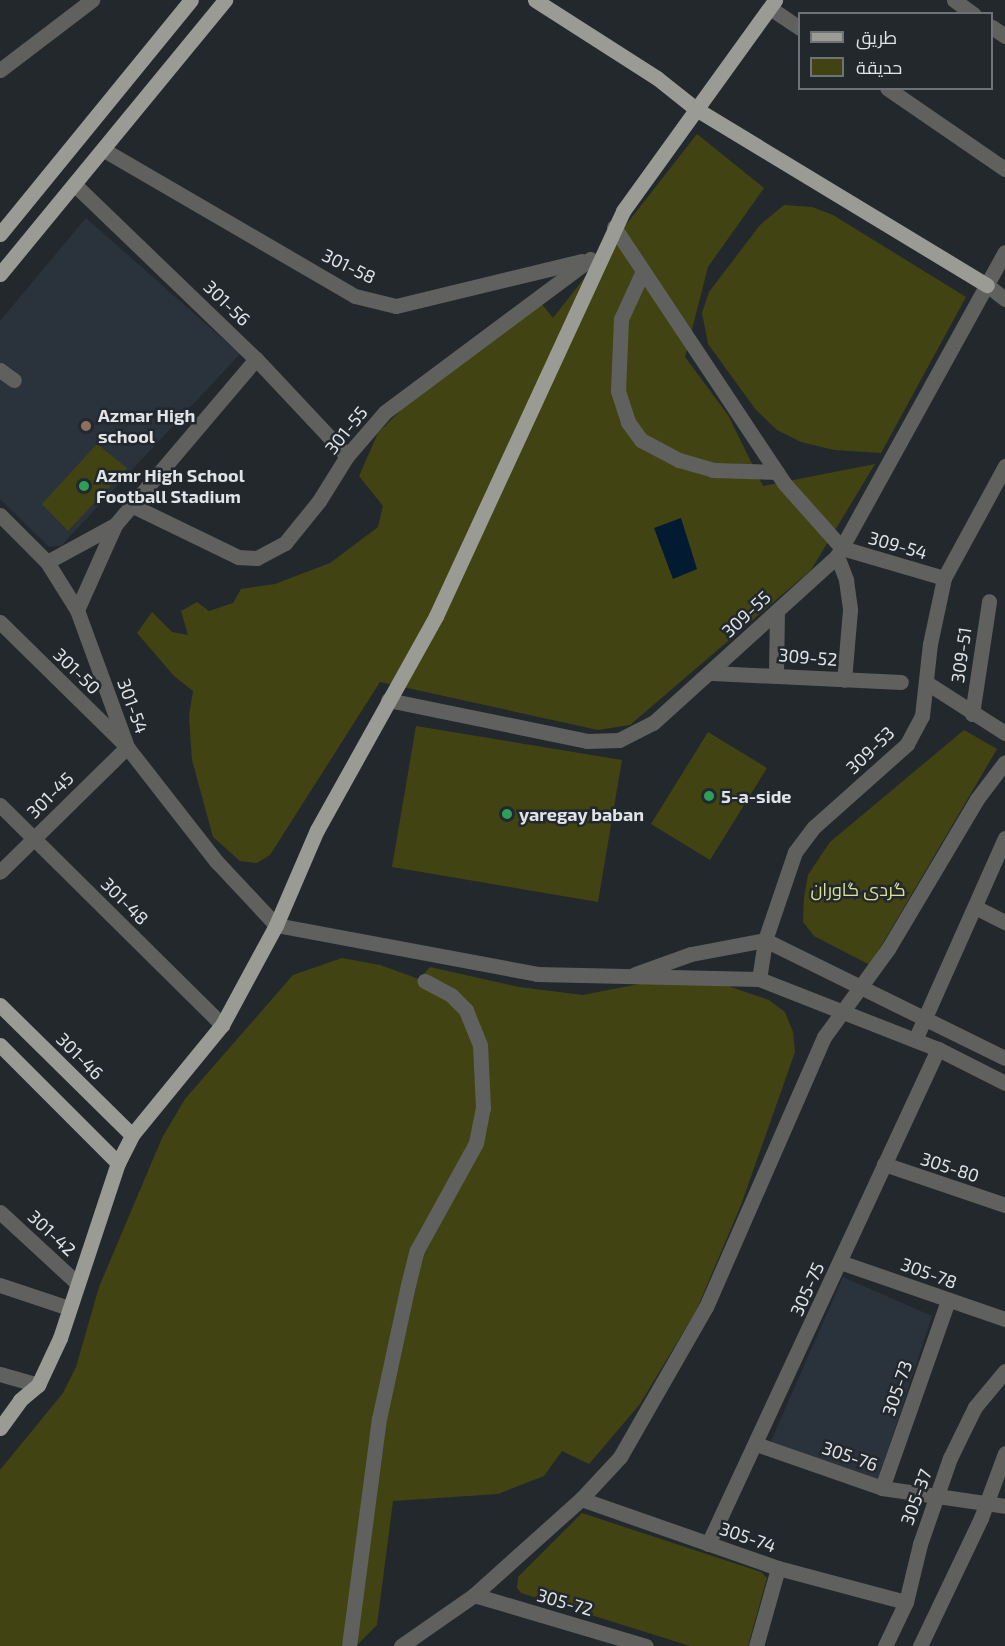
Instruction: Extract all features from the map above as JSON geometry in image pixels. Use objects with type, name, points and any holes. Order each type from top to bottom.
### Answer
[{"type":"main road","points":[[0,234],[191,0]]},
{"type":"main road","points":[[0,274],[225,0]]},
{"type":"main road","points":[[535,0],[657,78],[696,109],[987,285]]},
{"type":"main road","points":[[0,1428],[20,1400],[38,1385],[69,1308],[118,1163],[132,1135],[222,1025],[276,925],[317,830],[436,616],[596,257],[614,227],[696,109],[772,4]]},
{"type":"main road","name":"301-46","points":[[0,1005],[132,1135]]},
{"type":"main road","points":[[0,1045],[118,1163]]},
{"type":"street","points":[[0,70],[92,0]]},
{"type":"street","points":[[954,0],[970,12]]},
{"type":"street","points":[[772,4],[798,26]]},
{"type":"street","points":[[891,90],[1005,169]]},
{"type":"street","name":"301-58","points":[[104,150],[355,296],[396,306],[596,257]]},
{"type":"street","name":"301-56","points":[[74,184],[256,359],[347,456]]},
{"type":"street","points":[[614,227],[777,472],[839,552],[850,610],[844,680]]},
{"type":"street","name":"309-55","points":[[388,700],[604,742],[634,735],[653,723],[712,673],[839,552],[1005,252]]},
{"type":"street","name":"301-55","points":[[132,506],[238,557],[257,558],[285,543],[319,501],[347,456],[386,412],[596,257]]},
{"type":"street","points":[[643,271],[621,319],[618,391],[628,422],[641,440],[679,460],[713,470],[777,472]]},
{"type":"street","points":[[987,285],[1005,299]]},
{"type":"street","points":[[77,610],[115,525],[256,359]]},
{"type":"street","points":[[0,370],[14,381]]},
{"type":"street","name":"309-53","points":[[759,979],[765,940],[795,852],[814,827],[907,744],[926,707],[927,683],[944,578],[1005,466]]},
{"type":"street","name":"301-54","points":[[0,515],[47,562],[77,610],[127,747],[204,846],[276,925]]},
{"type":"street","points":[[47,562],[115,525]]},
{"type":"street","name":"309-54","points":[[839,552],[944,578]]},
{"type":"street","name":"309-51","points":[[972,714],[989,601]]},
{"type":"street","points":[[776,673],[777,612]]},
{"type":"street","name":"301-50","points":[[0,622],[127,747]]},
{"type":"street","name":"309-52","points":[[712,673],[776,673],[844,680],[901,682]]},
{"type":"street","points":[[927,683],[972,714],[1005,733]]},
{"type":"street","name":"301-45","points":[[0,872],[127,747]]},
{"type":"street","points":[[401,1646],[474,1595],[580,1499],[620,1457],[701,1317],[824,1037],[862,985],[977,799],[1005,762]]},
{"type":"street","name":"301-48","points":[[0,805],[222,1025]]},
{"type":"street","points":[[915,1040],[1005,838]]},
{"type":"street","points":[[975,907],[1005,922]]},
{"type":"street","points":[[276,925],[537,974],[759,979],[938,1049],[1005,1083]]},
{"type":"street","points":[[625,977],[691,954],[765,940],[862,985],[1005,1058]]},
{"type":"street","points":[[349,1646],[379,1419],[408,1285],[417,1250],[476,1143],[483,1108],[480,1045],[466,1010],[451,995],[425,981]]},
{"type":"street","name":"305-75","points":[[708,1544],[938,1049]]},
{"type":"street","name":"305-80","points":[[884,1164],[1005,1205]]},
{"type":"street","name":"301-42","points":[[0,1212],[77,1283]]},
{"type":"street","name":"305-78","points":[[840,1262],[1005,1319]]},
{"type":"street","points":[[0,1285],[69,1308]]},
{"type":"street","name":"305-73","points":[[882,1488],[948,1301]]},
{"type":"street","name":"305-37","points":[[885,1646],[906,1602],[934,1498],[975,1407],[1005,1371]]},
{"type":"street","points":[[3,1378],[38,1385]]},
{"type":"street","name":"305-76","points":[[756,1444],[882,1488],[934,1498],[1005,1506]]},
{"type":"street","points":[[920,1646],[986,1505],[1005,1453]]},
{"type":"street","name":"305-74","points":[[580,1499],[778,1568],[906,1602]]},
{"type":"street","points":[[986,1505],[1005,1516]]},
{"type":"street","points":[[756,1646],[778,1568]]},
{"type":"street","name":"305-72","points":[[474,1595],[646,1646]]},
{"type":"street","points":[[896,1623],[900,1646]]},
{"type":"shaded area","name":"Azmar High school","points":[[86,218],[240,354],[61,546],[49,547],[0,499],[0,321]]},
{"type":"shaded area","points":[[843,1277],[932,1316],[877,1483],[771,1441]]},
{"type":"green space","points":[[697,134],[764,188],[708,267],[685,357],[728,415],[763,486],[875,464],[811,570],[630,725],[598,730],[380,682],[270,855],[257,863],[240,861],[213,837],[192,760],[189,716],[193,691],[174,676],[137,633],[152,612],[172,632],[188,635],[181,611],[197,602],[209,611],[233,603],[241,589],[275,584],[330,563],[378,527],[383,506],[359,476],[378,433],[413,398],[541,303],[553,318]]},
{"type":"green space","points":[[784,205],[812,207],[833,215],[966,297],[881,453],[834,450],[801,442],[777,430],[756,410],[708,344],[702,313],[709,292],[760,225]]},
{"type":"green space","name":"Azmr High School Football Stadium","points":[[97,444],[127,468],[68,531],[42,504]]},
{"type":"green space","name":"yaregay baban","points":[[416,726],[622,760],[598,902],[392,867]]},
{"type":"green space","name":"گردی گاوران","points":[[964,730],[997,749],[870,965],[814,936],[803,922],[804,897],[808,875],[830,842]]},
{"type":"green space","name":"5-a-side","points":[[708,732],[767,768],[710,860],[651,824]]},
{"type":"green space","points":[[342,958],[380,965],[419,979],[430,967],[519,987],[583,995],[649,982],[710,980],[769,1000],[785,1012],[793,1032],[795,1052],[741,1205],[696,1311],[640,1404],[589,1464],[562,1451],[544,1476],[498,1494],[393,1501],[377,1625],[356,1646],[0,1646],[0,1470],[63,1393],[76,1367],[99,1287],[162,1138],[185,1099],[293,975]]},
{"type":"green space","points":[[582,1513],[761,1572],[767,1578],[748,1646],[690,1646],[521,1593],[517,1588],[518,1577]]},
{"type":"water","points":[[681,518],[697,569],[673,579],[654,528]]},
{"type":"place","name":"Azmar High school","points":[[86,426]]},
{"type":"place","name":"Azmr High School Football Stadium","points":[[84,486]]},
{"type":"place","name":"5-a-side","points":[[709,796]]},
{"type":"place","name":"yaregay baban","points":[[507,814]]}]
